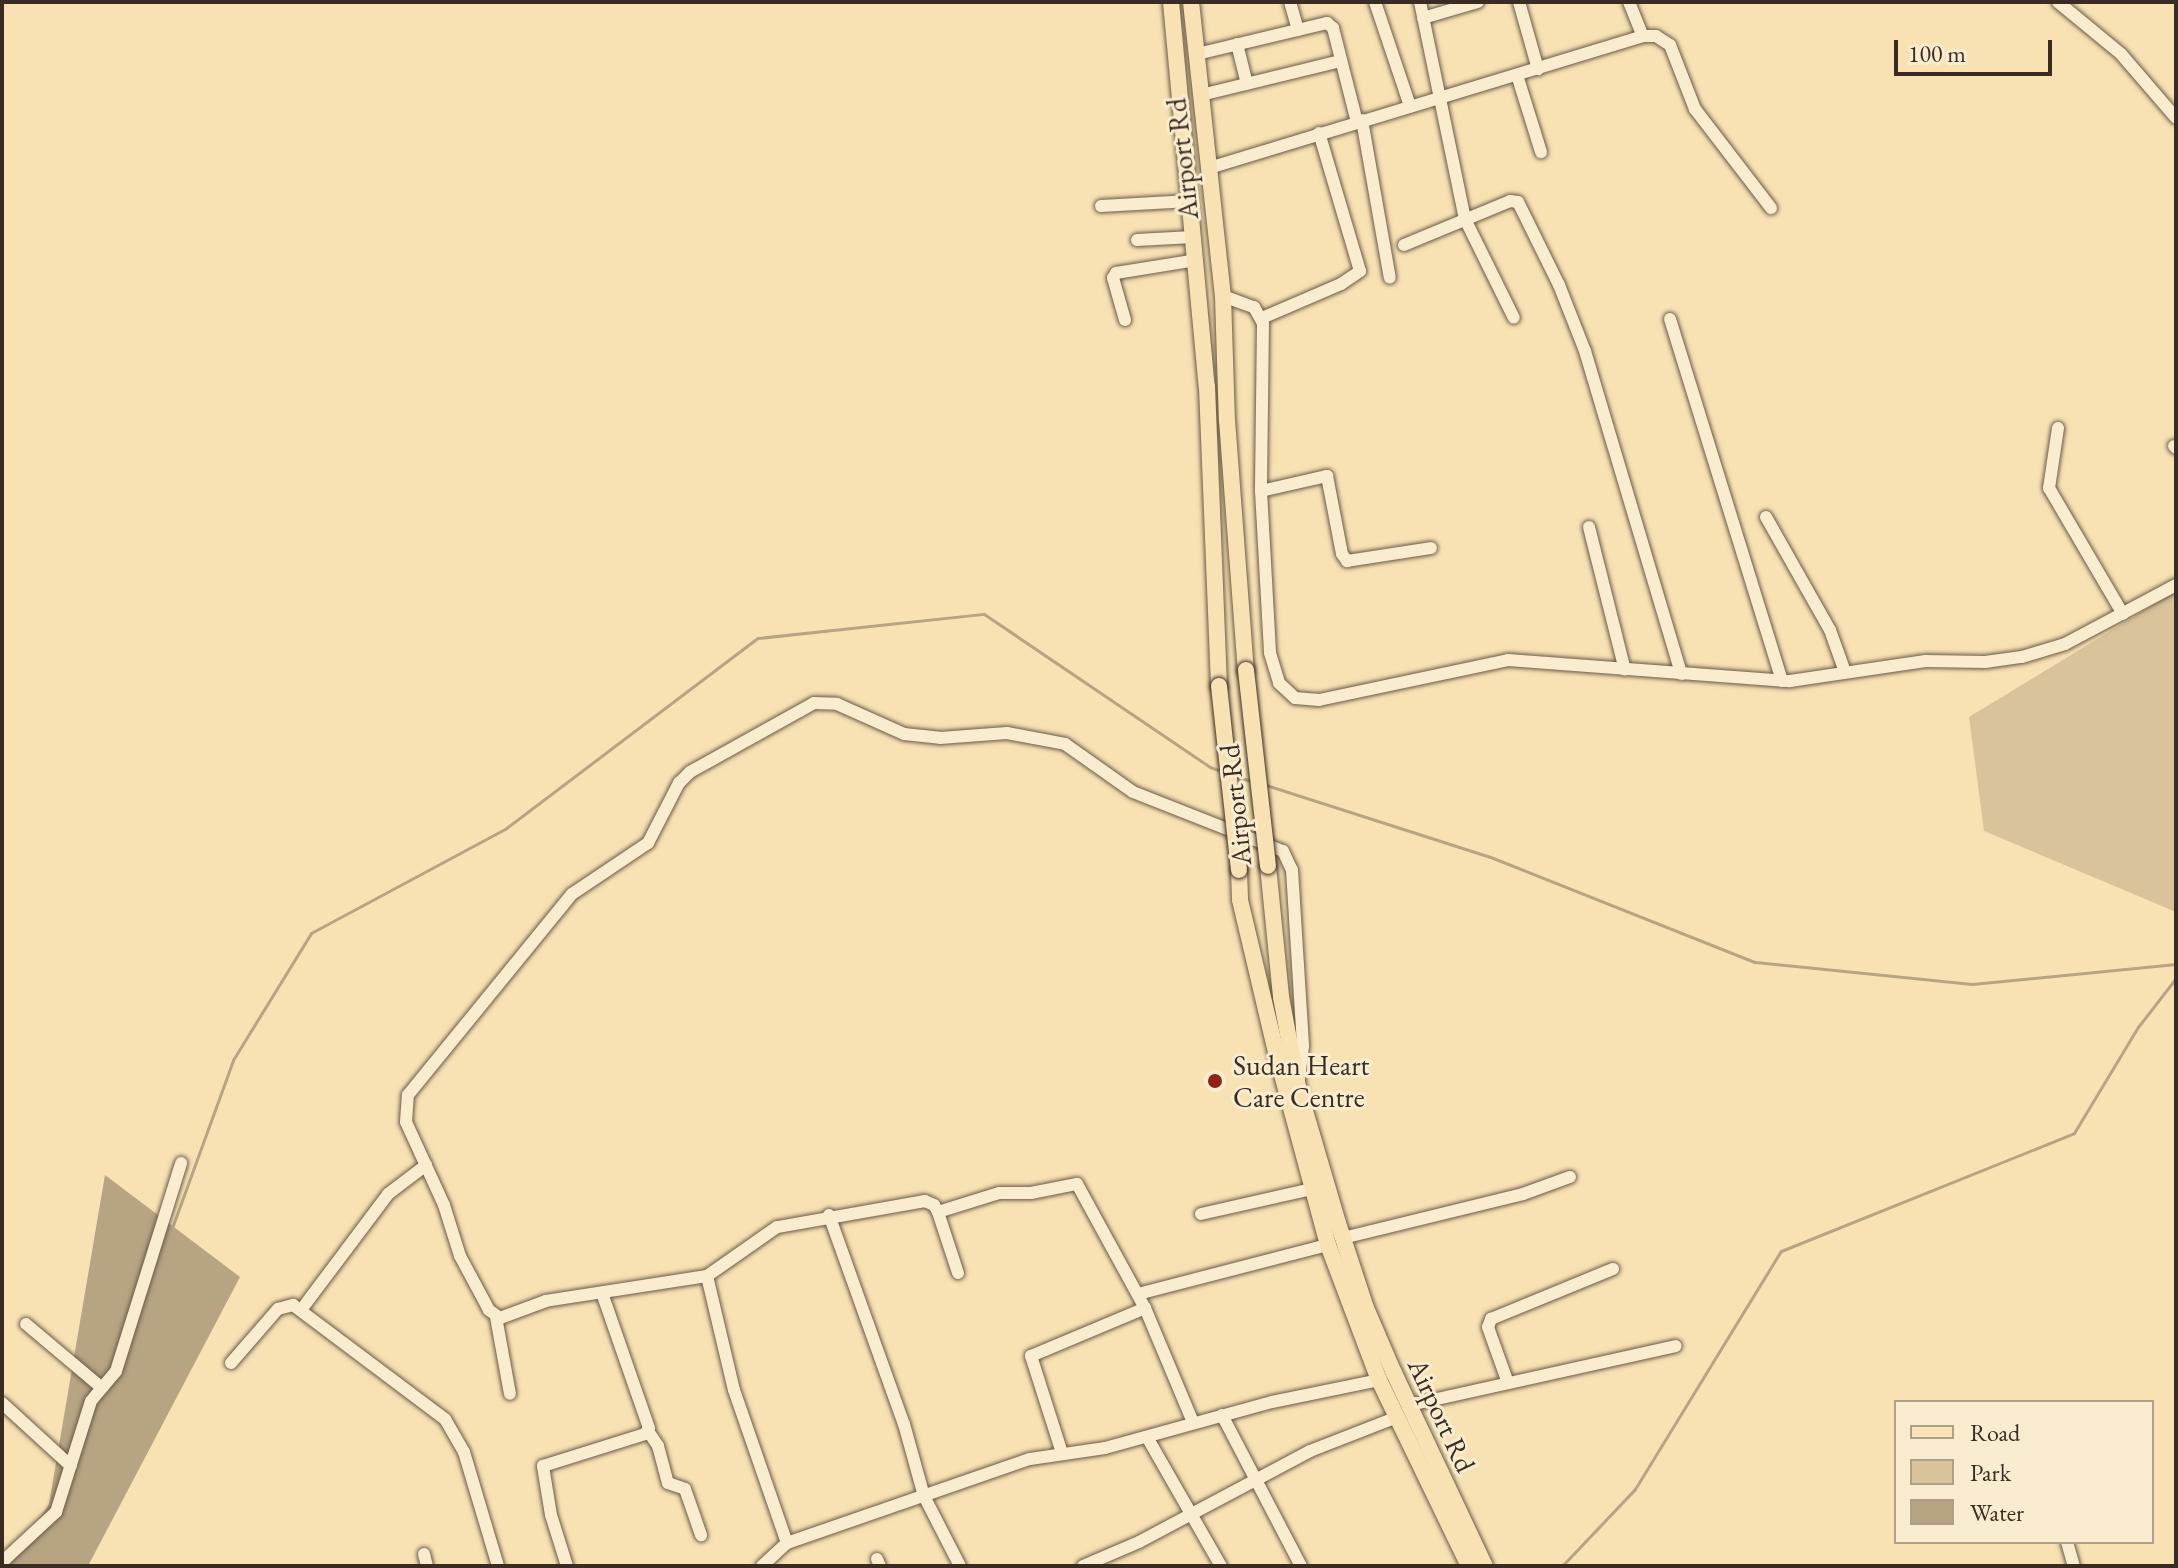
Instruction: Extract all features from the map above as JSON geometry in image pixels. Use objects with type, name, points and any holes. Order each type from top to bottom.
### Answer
[{"type":"main road","points":[[1171,2],[1207,387],[1219,686],[1244,914],[1312,1189],[1336,1242],[1379,1380],[1469,1566]]},
{"type":"main road","name":"Airport Rd","points":[[1191,2],[1223,296],[1227,420],[1246,670],[1281,997],[1297,1083],[1336,1242],[1485,1566]]},
{"type":"street","points":[[1290,2],[1298,30]]},
{"type":"street","points":[[1375,2],[1410,106]]},
{"type":"street","points":[[1420,2],[1465,219],[1514,318]]},
{"type":"street","points":[[1423,18],[1478,2]]},
{"type":"street","points":[[1519,2],[1538,69]]},
{"type":"street","points":[[1629,2],[1643,36]]},
{"type":"street","points":[[2058,2],[2121,54],[2176,118]]},
{"type":"street","points":[[1197,54],[1330,24],[1360,121],[1390,278]]},
{"type":"street","points":[[1209,168],[1643,36],[1660,36],[1667,41],[1695,109],[1771,208]]},
{"type":"street","points":[[1237,44],[1247,84]]},
{"type":"street","points":[[1201,95],[1341,61]]},
{"type":"street","points":[[1517,75],[1541,152]]},
{"type":"street","points":[[1262,318],[1341,284],[1360,271],[1319,133]]},
{"type":"street","points":[[1101,206],[1190,201]]},
{"type":"street","points":[[1404,245],[1516,201],[1559,285],[1585,351],[1681,674]]},
{"type":"street","points":[[1137,240],[1193,237]]},
{"type":"street","points":[[1125,320],[1113,278],[1116,273],[1196,260]]},
{"type":"street","points":[[1223,296],[1254,307],[1262,318],[1265,369],[1261,491],[1270,653],[1279,683],[1295,698],[1319,700],[1508,660],[1782,681],[1926,661],[1985,662],[2022,657],[2065,644],[2176,585]]},
{"type":"street","points":[[1670,319],[1782,681]]},
{"type":"street","points":[[2058,428],[2049,488],[2123,614]]},
{"type":"street","points":[[1261,491],[1320,475],[1328,477],[1342,554],[1347,561],[1431,548]]},
{"type":"street","points":[[1766,517],[1830,630],[1845,672]]},
{"type":"street","points":[[1589,527],[1625,670]]},
{"type":"street","points":[[510,1394],[496,1317],[470,1277],[406,1122],[408,1095],[562,904],[585,883],[648,843],[671,793],[690,772],[814,703],[837,704],[904,734],[940,738],[1007,733],[1065,744],[1133,792],[1283,851],[1292,870],[1303,1035],[1297,1083]]},
{"type":"street","points":[[2,1562],[56,1512],[91,1401],[116,1371],[181,1163]]},
{"type":"street","points":[[301,1310],[388,1194],[426,1165]]},
{"type":"street","points":[[1138,1294],[1523,1194],[1570,1177]]},
{"type":"street","points":[[938,1212],[999,1193],[1038,1192],[1077,1184],[1145,1308],[1193,1422]]},
{"type":"street","points":[[1201,1214],[1312,1189]]},
{"type":"street","points":[[496,1317],[504,1318],[546,1301],[707,1276],[766,1233],[829,1215],[925,1201],[934,1205],[938,1212],[958,1273]]},
{"type":"street","points":[[829,1215],[904,1424],[924,1496],[960,1566]]},
{"type":"street","points":[[1508,1383],[1488,1327],[1491,1319],[1613,1269]]},
{"type":"street","points":[[707,1276],[734,1390],[787,1543]]},
{"type":"street","points":[[602,1293],[649,1423],[648,1431],[658,1446],[668,1483],[685,1489],[701,1535]]},
{"type":"street","points":[[231,1363],[278,1309],[285,1305],[301,1310],[453,1427],[464,1452],[498,1566]]},
{"type":"street","points":[[1062,1453],[1031,1356],[1145,1308]]},
{"type":"street","points":[[26,1324],[102,1388]]},
{"type":"street","points":[[1410,1405],[1676,1346]]},
{"type":"street","points":[[762,1566],[787,1543],[1007,1466],[1147,1437],[1193,1422],[1379,1380]]},
{"type":"street","points":[[2,1403],[71,1466]]},
{"type":"street","points":[[1222,1415],[1301,1566]]},
{"type":"street","points":[[1083,1566],[1139,1542],[1253,1478],[1327,1443],[1397,1417]]},
{"type":"street","points":[[567,1566],[551,1515],[543,1466],[648,1431]]},
{"type":"street","points":[[1147,1437],[1221,1566]]},
{"type":"street","points":[[2068,1544],[2074,1566]]},
{"type":"green space","points":[[2176,591],[2176,912],[1984,831],[1969,717]]},
{"type":"water","points":[[105,1175],[240,1277],[88,1566],[9,1566],[49,1504]]},
{"type":"waterway","points":[[172,1228],[233,1060],[311,933],[505,829],[758,638],[984,614],[1210,767],[1221,771]]},
{"type":"waterway","points":[[1235,776],[1251,781]]},
{"type":"waterway","points":[[1266,785],[1493,858],[1755,962],[1972,984],[2176,964]]},
{"type":"waterway","points":[[1562,1566],[1635,1489],[1781,1251],[2074,1133],[2138,1027],[2176,978]]},
{"type":"place","name":"Sudan Heart Care Centre","points":[[1215,1081]]}]
